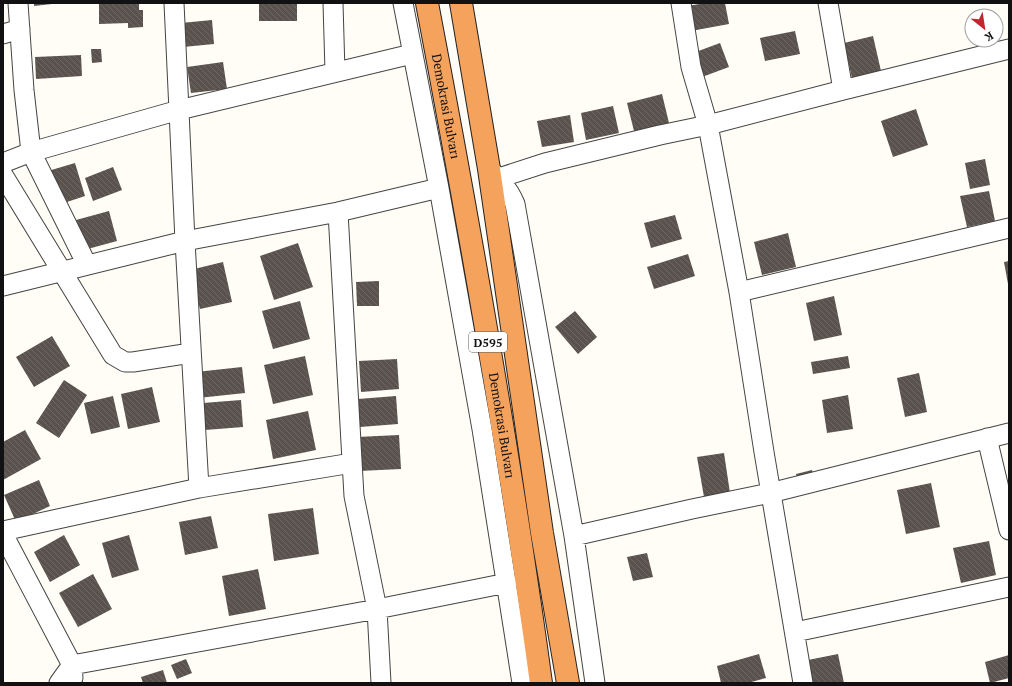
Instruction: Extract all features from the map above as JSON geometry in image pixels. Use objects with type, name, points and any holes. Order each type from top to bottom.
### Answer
[{"type":"highway","name":"Demokrasi Bulvarı","points":[[428,3],[470,239],[527,581],[541,683]]},
{"type":"highway","name":"Demokrasi Bulvarı","points":[[461,3],[494,173],[541,526],[568,683]]},
{"type":"street","points":[[18,3],[12,32],[24,90],[31,152],[87,265]]},
{"type":"street","points":[[174,3],[185,241],[199,488]]},
{"type":"street","points":[[333,3],[335,72]]},
{"type":"street","points":[[403,3],[482,429],[522,683]]},
{"type":"street","points":[[681,3],[692,68],[708,125],[739,292],[770,493],[803,683]]},
{"type":"street","points":[[828,3],[843,90]]},
{"type":"street","points":[[595,683],[574,536],[515,204],[508,190],[494,173],[545,163],[708,125],[1009,49]]},
{"type":"street","points":[[3,163],[31,152],[179,110],[412,54]]},
{"type":"street","points":[[3,175],[113,355],[125,362],[133,362],[191,353]]},
{"type":"street","points":[[3,286],[185,241],[338,212],[438,188]]},
{"type":"street","points":[[338,212],[354,496],[377,609],[381,683]]},
{"type":"street","points":[[739,292],[1009,228]]},
{"type":"street","points":[[574,536],[770,493],[1009,432]]},
{"type":"street","points":[[987,438],[1009,530]]},
{"type":"street","points":[[72,674],[3,532],[199,488],[352,464]]},
{"type":"street","points":[[59,683],[72,674],[507,583]]},
{"type":"street","points":[[795,632],[1009,587]]},
{"type":"building","points":[[34,3],[51,3],[52,4],[34,6]]},
{"type":"building","points":[[99,3],[139,3],[139,10],[143,10],[143,27],[128,28],[128,23],[99,24]]},
{"type":"building","points":[[259,3],[297,3],[297,21],[259,21]]},
{"type":"building","points":[[706,3],[725,3],[729,24],[691,31],[687,6]]},
{"type":"building","points":[[212,20],[214,44],[183,47],[181,23]]},
{"type":"building","points":[[795,31],[800,54],[765,61],[760,38]]},
{"type":"building","points":[[873,36],[881,71],[852,78],[844,43]]},
{"type":"building","points":[[720,43],[729,67],[702,77],[693,53]]},
{"type":"building","points":[[91,49],[101,49],[102,62],[92,63]]},
{"type":"building","points":[[81,55],[82,76],[36,79],[35,57]]},
{"type":"building","points":[[223,62],[227,89],[191,93],[187,67]]},
{"type":"building","points":[[662,94],[669,123],[634,131],[627,103]]},
{"type":"building","points":[[613,106],[619,133],[586,140],[581,113]]},
{"type":"building","points":[[916,109],[928,145],[893,157],[881,121]]},
{"type":"building","points":[[570,115],[574,142],[542,147],[537,121]]},
{"type":"building","points":[[985,159],[990,185],[970,189],[965,163]]},
{"type":"building","points":[[75,163],[85,196],[58,205],[48,171]]},
{"type":"building","points":[[113,167],[122,190],[93,201],[85,178]]},
{"type":"building","points":[[989,191],[995,221],[967,227],[960,196]]},
{"type":"building","points":[[109,211],[117,241],[84,250],[76,220]]},
{"type":"building","points":[[675,215],[682,239],[651,248],[644,223]]},
{"type":"building","points":[[788,233],[796,267],[762,275],[754,242]]},
{"type":"building","points":[[298,243],[313,287],[274,300],[260,256]]},
{"type":"building","points":[[688,254],[695,276],[654,289],[647,267]]},
{"type":"building","points":[[1009,261],[1009,284],[1008,284],[1004,262]]},
{"type":"building","points":[[223,262],[232,302],[200,309],[190,270]]},
{"type":"building","points":[[379,281],[379,306],[357,306],[356,282]]},
{"type":"building","points":[[834,296],[842,335],[814,341],[806,303]]},
{"type":"building","points":[[300,301],[310,339],[273,349],[262,311]]},
{"type":"building","points":[[575,311],[597,337],[578,354],[555,327]]},
{"type":"building","points":[[52,336],[70,366],[34,387],[16,357]]},
{"type":"building","points":[[305,356],[313,395],[273,404],[264,365]]},
{"type":"building","points":[[848,356],[850,368],[813,374],[811,362]]},
{"type":"building","points":[[397,359],[399,389],[361,392],[359,361]]},
{"type":"building","points":[[242,367],[245,393],[198,398],[196,372]]},
{"type":"building","points":[[919,373],[927,412],[905,417],[897,378]]},
{"type":"building","points":[[64,380],[87,395],[59,438],[36,423]]},
{"type":"building","points":[[152,387],[160,422],[128,429],[121,394]]},
{"type":"building","points":[[848,395],[853,429],[827,433],[822,400]]},
{"type":"building","points":[[113,396],[120,427],[91,434],[84,403]]},
{"type":"building","points":[[396,396],[398,424],[360,427],[358,399]]},
{"type":"building","points":[[241,400],[243,427],[205,430],[203,403]]},
{"type":"building","points":[[308,411],[316,450],[273,459],[266,420]]},
{"type":"building","points":[[25,430],[41,459],[3,480],[3,442]]},
{"type":"building","points":[[399,435],[401,469],[359,471],[357,437]]},
{"type":"building","points":[[724,453],[730,493],[704,497],[697,457]]},
{"type":"building","points":[[812,470],[814,477],[798,481],[796,474]]},
{"type":"building","points":[[39,480],[50,506],[16,522],[4,495]]},
{"type":"building","points":[[931,483],[940,527],[906,534],[897,490]]},
{"type":"building","points":[[313,508],[319,554],[274,561],[268,514]]},
{"type":"building","points":[[211,516],[218,548],[185,555],[179,522]]},
{"type":"building","points":[[64,535],[80,565],[50,582],[34,552]]},
{"type":"building","points":[[129,535],[139,570],[112,578],[102,543]]},
{"type":"building","points":[[989,541],[996,575],[961,583],[953,548]]},
{"type":"building","points":[[647,553],[653,577],[633,581],[627,557]]},
{"type":"building","points":[[258,569],[266,609],[229,616],[222,576]]},
{"type":"building","points":[[93,574],[112,609],[78,627],[59,593]]},
{"type":"building","points":[[759,654],[766,678],[748,683],[721,683],[717,666]]},
{"type":"building","points":[[838,654],[844,683],[808,683],[803,661]]},
{"type":"building","points":[[1009,655],[1009,678],[990,683],[985,662]]},
{"type":"building","points":[[186,659],[192,673],[177,679],[171,665]]},
{"type":"building","points":[[163,670],[167,683],[143,683],[141,677]]}]
